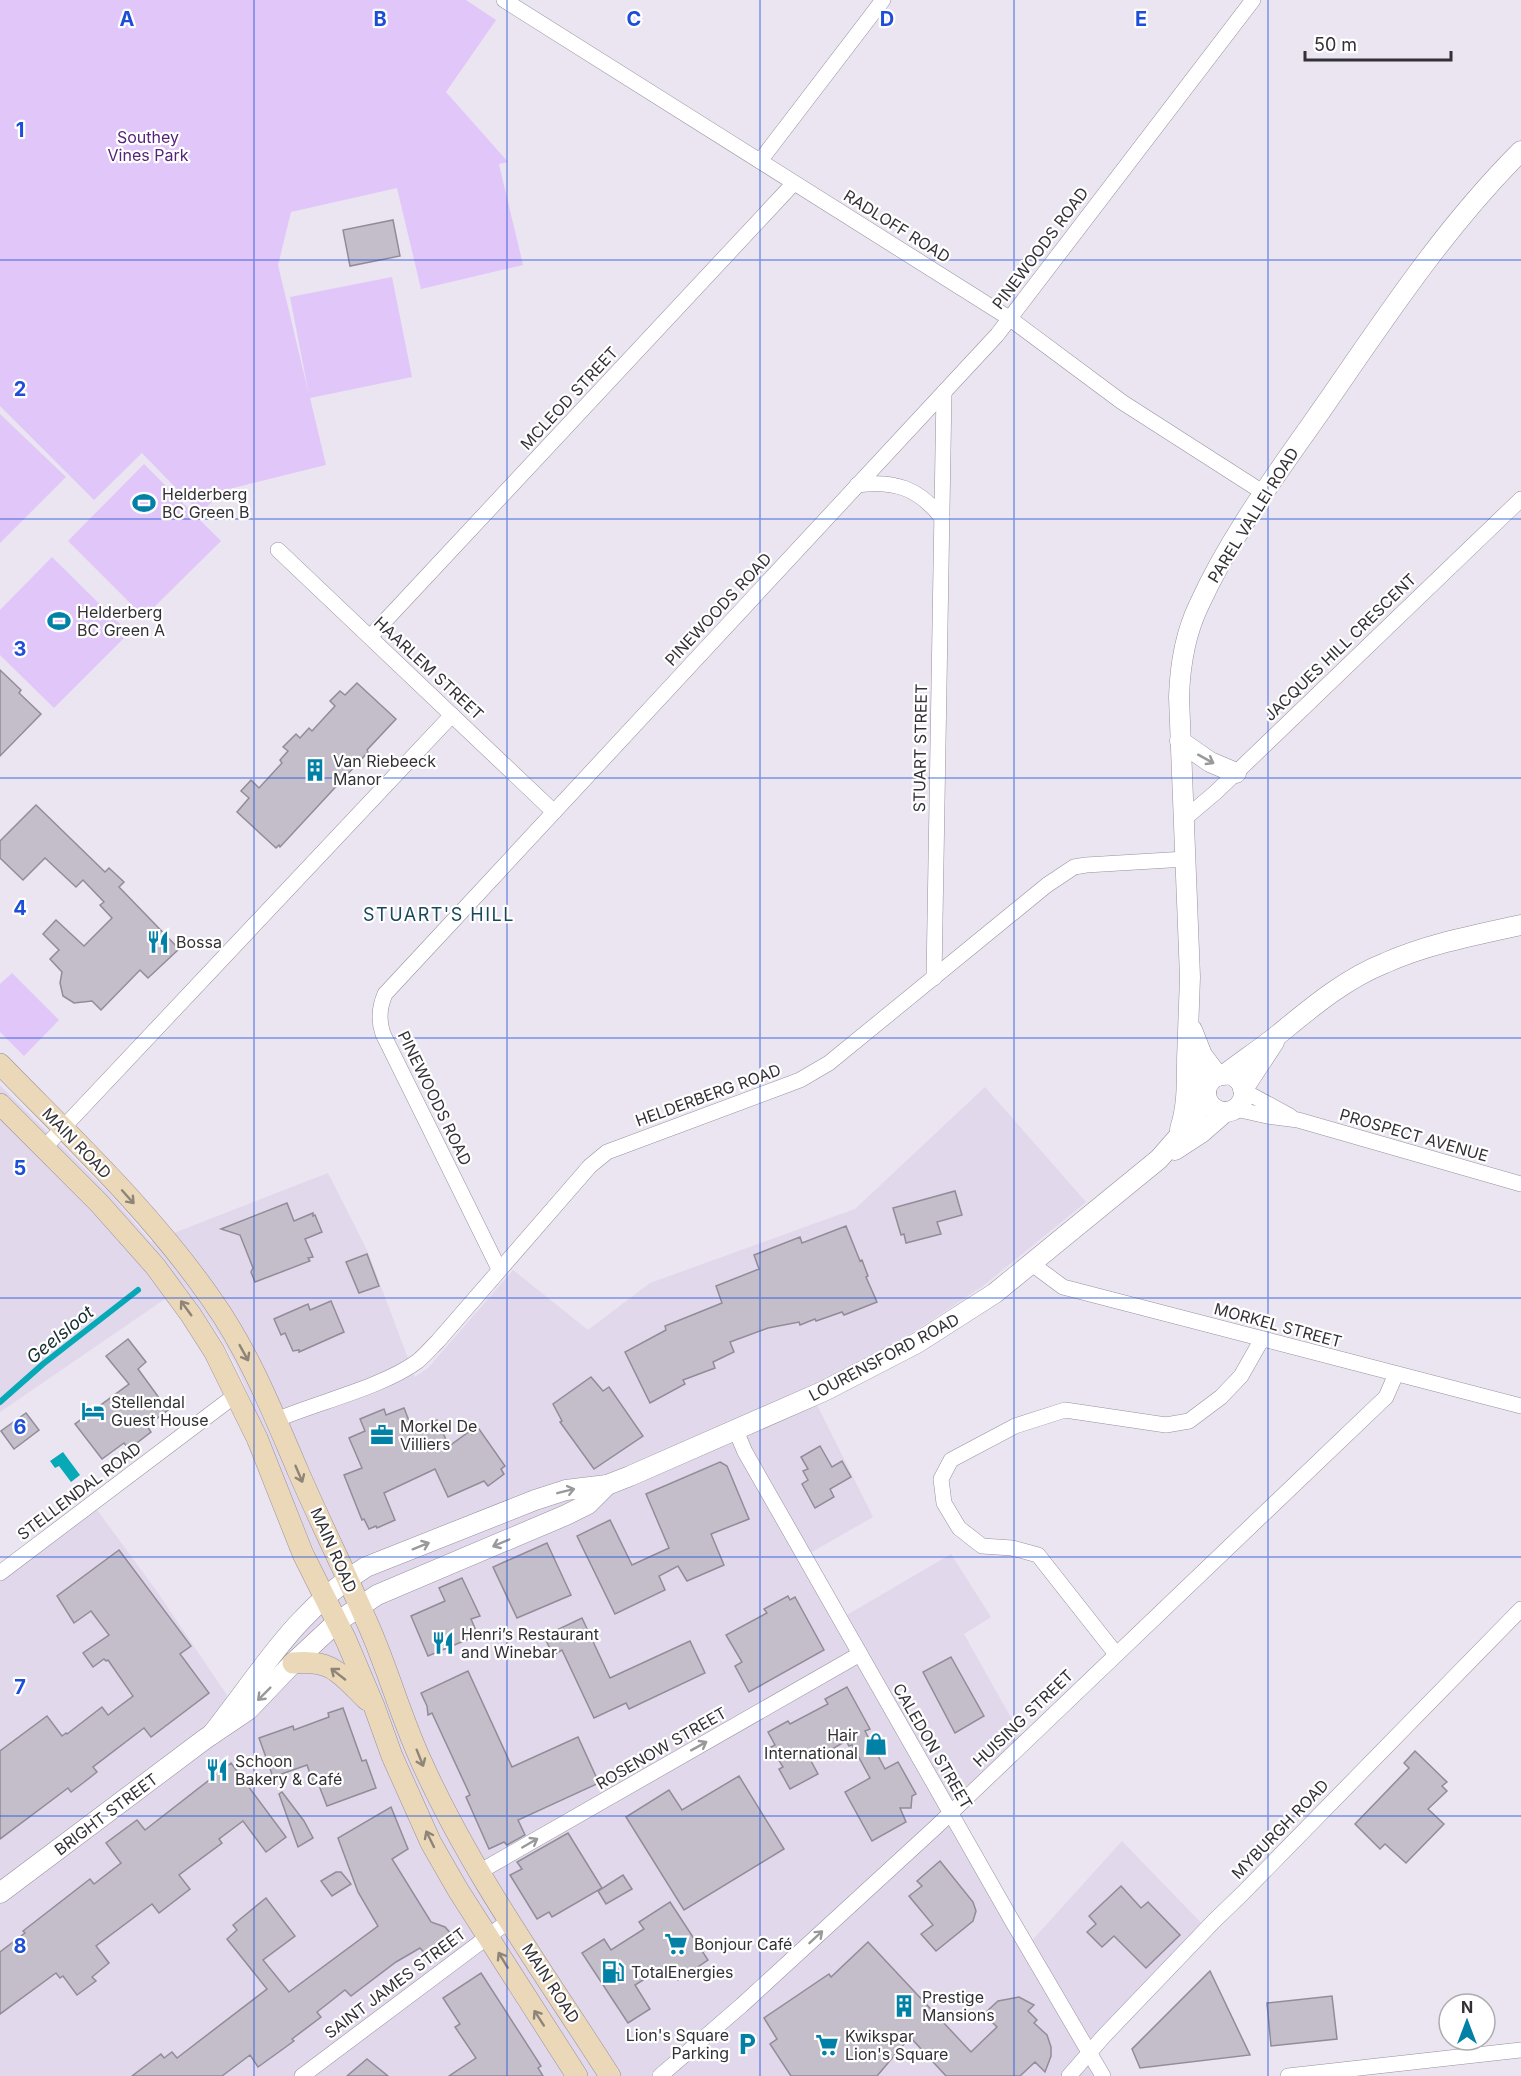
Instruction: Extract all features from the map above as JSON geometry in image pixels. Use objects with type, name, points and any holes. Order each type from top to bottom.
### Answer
[{"type":"main road","name":"MAIN ROAD","points":[[0,1064],[156,1228],[212,1300],[248,1360],[276,1420],[375,1640],[421,1760],[450,1821],[479,1872],[610,2076]]},
{"type":"main road","name":"MAIN ROAD","points":[[0,1104],[99,1203],[155,1266],[214,1351],[257,1438],[303,1554],[337,1622],[374,1706],[392,1756],[431,1843],[458,1890],[577,2076]]},
{"type":"main road","points":[[293,1663],[312,1661],[324,1664],[337,1671],[374,1706]]},
{"type":"street","points":[[760,161],[883,0]]},
{"type":"street","name":"PINEWOODS ROAD","points":[[499,1269],[383,1034],[380,1010],[385,994],[996,335],[1253,0]]},
{"type":"street","name":"RADLOFF ROAD","points":[[509,1],[1009,318],[1122,402],[1264,493]]},
{"type":"street","name":"PAREL VALLEI ROAD","points":[[1206,1094],[1197,1081],[1188,1060],[1190,1021],[1179,680],[1189,630],[1198,605],[1229,548],[1264,493],[1428,258],[1483,190],[1521,151]]},
{"type":"street","name":"MCLEOD STREET","points":[[370,637],[794,183]]},
{"type":"street","name":"STUART STREET","points":[[934,978],[944,392]]},
{"type":"street","points":[[857,485],[883,483],[906,488],[927,501],[942,518]]},
{"type":"street","name":"JACQUES HILL CRESCENT","points":[[1183,820],[1521,499]]},
{"type":"street","name":"HAARLEM STREET","points":[[278,550],[554,812]]},
{"type":"street","points":[[44,1148],[452,715]]},
{"type":"street","points":[[1180,741],[1210,762],[1236,772]]},
{"type":"street","name":"HELDERBERG ROAD","points":[[276,1420],[383,1379],[415,1363],[438,1341],[598,1158],[607,1152],[800,1080],[815,1072],[1047,885],[1074,867],[1186,859]]},
{"type":"street","name":"LOURENSFORD ROAD","points":[[1221,1075],[1278,1035],[1308,1009],[1340,987],[1383,963],[1431,946],[1521,926]]},
{"type":"street","name":"PAREL VALLEI ROAD","points":[[1190,1021],[1202,1055],[1221,1075]]},
{"type":"street","name":"LOURENSFORD ROAD","points":[[324,1596],[366,1567],[535,1500],[566,1490],[607,1485],[831,1388],[917,1343],[995,1293],[1159,1159],[1202,1133],[1237,1100],[1278,1035]]},
{"type":"street","points":[[1176,1140],[1184,1117],[1188,1060]]},
{"type":"street","points":[[1221,1075],[1235,1078],[1237,1100],[1213,1108],[1206,1094],[1208,1085],[1221,1075]]},
{"type":"street","name":"LOURENSFORD ROAD","points":[[1159,1159],[1176,1140],[1206,1094]]},
{"type":"street","name":"PROSPECT AVENUE","points":[[1237,1100],[1298,1120],[1521,1184]]},
{"type":"street","name":"MORKEL STREET","points":[[1032,1264],[1064,1287],[1521,1406]]},
{"type":"street","points":[[1116,1654],[1038,1555],[1012,1548],[982,1546],[959,1528],[944,1503],[941,1479],[951,1460],[1015,1426],[1065,1410],[1166,1425],[1189,1421],[1221,1397],[1241,1376],[1262,1339]]},
{"type":"street","name":"HUISING STREET","points":[[660,2076],[742,2005],[951,1813],[1386,1397],[1396,1374]]},
{"type":"street","name":"STELLENDAL ROAD","points":[[0,1573],[237,1394]]},
{"type":"street","name":"CALEDON STREET","points":[[736,1431],[745,1452],[1103,2076]]},
{"type":"street","name":"LOURENSFORD ROAD","points":[[337,1622],[377,1594],[573,1512],[588,1504],[607,1485]]},
{"type":"street","name":"BRIGHT STREET","points":[[212,1734],[276,1648],[324,1596]]},
{"type":"street","name":"MYBURGH ROAD","points":[[1069,2076],[1214,1921],[1519,1614]]},
{"type":"street","name":"BRIGHT STREET","points":[[0,1893],[212,1734],[248,1710],[337,1622]]},
{"type":"street","name":"ROSENOW STREET","points":[[479,1872],[860,1654]]},
{"type":"street","name":"SAINT JAMES STREET","points":[[302,2076],[510,1920]]},
{"type":"street","points":[[1288,2076],[1521,2050]]},
{"type":"shaded area","points":[[0,1085],[111,1195],[151,1242],[328,1173],[368,1252],[415,1377],[428,1368],[513,1270],[588,1330],[650,1283],[855,1209],[985,1087],[1086,1202],[983,1286],[906,1337],[838,1372],[813,1397],[873,1517],[805,1556],[840,1619],[951,1554],[991,1617],[964,1634],[1024,1741],[950,1814],[1027,1946],[1122,1841],[1206,1928],[1089,2053],[1102,2076],[0,2076],[0,1572],[92,1503],[158,1593],[235,1707],[333,1595],[236,1365],[222,1340],[184,1286],[0,1412]]},
{"type":"green space","name":"Southey Vines Park","points":[[0,0],[466,0],[496,20],[446,92],[508,162],[499,164],[523,265],[421,289],[397,188],[291,212],[278,265],[309,395],[290,297],[392,277],[412,377],[310,398],[326,465],[225,490],[200,513],[142,453],[94,500],[0,406]]},
{"type":"green space","points":[[0,414],[66,477],[0,543]]},
{"type":"green space","name":"Helderberg BC Green B","points":[[144,464],[221,541],[144,617],[68,541]]},
{"type":"green space","name":"Helderberg BC Green A","points":[[52,557],[129,633],[54,708],[0,655],[0,610]]},
{"type":"green space","points":[[12,973],[59,1020],[24,1056],[0,1032],[0,984]]},
{"type":"water","points":[[63,1452],[80,1475],[71,1482],[59,1466],[55,1468],[50,1461]]},
{"type":"building","points":[[393,220],[400,256],[350,266],[343,230]]},
{"type":"building","points":[[0,670],[41,714],[0,756]]},
{"type":"building","name":"Van Riebeeck Manor","points":[[357,683],[396,719],[280,847],[279,845],[276,848],[237,812],[249,798],[241,791],[251,780],[259,788],[282,763],[280,760],[288,751],[283,747],[296,734],[300,738],[309,728],[312,731],[335,706],[330,701],[340,691],[345,695]]},
{"type":"building","name":"Bossa","points":[[36,805],[105,872],[109,868],[124,882],[119,887],[179,949],[148,978],[140,970],[101,1010],[92,1001],[74,1003],[63,996],[60,983],[62,972],[50,959],[59,950],[43,934],[56,920],[84,946],[112,918],[100,905],[104,902],[83,880],[76,887],[45,858],[23,880],[0,858],[0,841]]},
{"type":"building","points":[[955,1191],[962,1215],[937,1222],[941,1234],[906,1243],[904,1234],[901,1235],[893,1208]]},
{"type":"building","points":[[287,1203],[294,1221],[313,1213],[313,1216],[315,1215],[322,1232],[305,1239],[313,1257],[308,1258],[310,1261],[255,1282],[251,1272],[253,1268],[240,1235],[221,1229]]},
{"type":"building","points":[[846,1226],[860,1261],[862,1260],[868,1276],[866,1277],[877,1302],[844,1315],[842,1312],[800,1325],[799,1322],[768,1328],[730,1342],[734,1352],[713,1362],[715,1368],[683,1380],[685,1384],[650,1403],[625,1352],[666,1330],[665,1326],[722,1303],[716,1286],[759,1269],[754,1255],[800,1237],[802,1243]]},
{"type":"building","points":[[367,1254],[379,1286],[359,1293],[346,1262]]},
{"type":"building","points":[[331,1301],[344,1332],[299,1352],[299,1350],[293,1351],[285,1333],[281,1335],[274,1319],[308,1304],[310,1310]]},
{"type":"building","name":"Stellendal Guest House","points":[[128,1339],[146,1362],[138,1369],[168,1410],[147,1426],[151,1432],[129,1449],[124,1443],[102,1459],[75,1424],[129,1384],[106,1356]]},
{"type":"building","points":[[591,1377],[603,1391],[609,1387],[643,1436],[594,1469],[560,1422],[562,1421],[553,1404]]},
{"type":"building","points":[[404,1408],[413,1431],[437,1420],[449,1446],[470,1431],[472,1434],[479,1429],[505,1466],[501,1469],[504,1474],[488,1486],[484,1481],[448,1497],[435,1469],[384,1493],[395,1520],[369,1529],[364,1519],[362,1520],[344,1475],[362,1468],[349,1438],[365,1431],[360,1419],[384,1409],[386,1415]]},
{"type":"building","points":[[26,1413],[39,1430],[14,1449],[1,1431]]},
{"type":"building","points":[[820,1446],[832,1467],[842,1461],[851,1477],[830,1489],[834,1497],[815,1508],[802,1484],[808,1480],[803,1471],[808,1469],[801,1457]]},
{"type":"building","points":[[720,1462],[727,1466],[749,1519],[711,1534],[724,1565],[687,1581],[678,1566],[659,1576],[665,1590],[615,1614],[577,1536],[610,1520],[632,1565],[669,1548],[646,1494]]},
{"type":"building","points":[[547,1543],[571,1595],[517,1618],[493,1567]]},
{"type":"building","points":[[119,1550],[191,1646],[180,1654],[209,1693],[151,1737],[144,1728],[93,1767],[97,1772],[83,1783],[71,1792],[68,1788],[0,1839],[0,1751],[47,1716],[62,1736],[102,1707],[108,1715],[133,1696],[108,1660],[104,1659],[93,1667],[83,1653],[109,1635],[91,1611],[74,1623],[57,1596]]},
{"type":"building","points":[[462,1578],[480,1616],[471,1619],[478,1635],[428,1656],[411,1616],[445,1601],[439,1588]]},
{"type":"building","points":[[788,1596],[790,1600],[795,1597],[824,1650],[749,1692],[735,1666],[742,1662],[726,1635],[767,1613],[764,1609]]},
{"type":"building","points":[[582,1618],[610,1678],[690,1641],[705,1673],[629,1709],[626,1703],[594,1718],[562,1650],[553,1655],[544,1636]]},
{"type":"building","points":[[951,1657],[984,1716],[955,1733],[923,1672]]},
{"type":"building","points":[[468,1671],[512,1767],[578,1737],[599,1783],[518,1820],[525,1835],[507,1845],[504,1842],[489,1849],[466,1797],[470,1795],[432,1713],[428,1715],[421,1693]]},
{"type":"building","points":[[847,1687],[870,1729],[865,1731],[885,1769],[898,1762],[916,1794],[912,1796],[911,1808],[900,1808],[906,1822],[872,1841],[845,1792],[870,1778],[852,1745],[849,1746],[846,1741],[811,1761],[818,1774],[790,1789],[779,1769],[783,1767],[771,1747],[775,1745],[768,1732],[788,1721],[790,1724],[828,1704],[825,1699]]},
{"type":"building","points":[[343,1708],[362,1761],[366,1760],[376,1788],[327,1806],[318,1783],[314,1785],[307,1765],[273,1777],[259,1738],[293,1726],[294,1730],[329,1717],[328,1713]]},
{"type":"building","points":[[1415,1751],[1447,1782],[1442,1786],[1447,1791],[1428,1809],[1444,1824],[1406,1863],[1385,1844],[1380,1849],[1355,1824],[1409,1768],[1404,1763]]},
{"type":"building","points":[[231,1763],[286,1837],[266,1852],[243,1821],[219,1839],[222,1843],[179,1875],[190,1889],[159,1913],[152,1904],[96,1946],[109,1963],[92,1977],[96,1981],[77,1995],[63,1976],[60,1978],[56,1973],[0,2014],[0,1952],[25,1933],[23,1931],[90,1879],[94,1884],[121,1863],[106,1843],[137,1820],[145,1830]]},
{"type":"building","points":[[739,1776],[784,1849],[684,1910],[626,1817],[669,1790],[682,1810]]},
{"type":"building","points":[[282,1792],[304,1821],[313,1838],[298,1847],[279,1794]]},
{"type":"building","points":[[391,1807],[408,1849],[392,1859],[431,1922],[445,1927],[453,1936],[427,1956],[420,1948],[396,1962],[351,1996],[345,1990],[317,2012],[321,2017],[292,2039],[294,2041],[258,2067],[250,2055],[222,2076],[132,2076],[161,2054],[164,2058],[172,2052],[177,2058],[267,1989],[227,1939],[237,1930],[233,1925],[266,1898],[295,1936],[263,1960],[289,1992],[378,1926],[358,1892],[338,1838]]},
{"type":"building","points":[[568,1833],[602,1888],[552,1917],[549,1912],[537,1919],[510,1875],[522,1869],[517,1862]]},
{"type":"building","points":[[940,1861],[973,1902],[976,1911],[973,1921],[936,1951],[921,1934],[933,1925],[909,1896],[922,1886],[917,1881]]},
{"type":"building","points":[[336,1872],[341,1872],[351,1884],[332,1896],[321,1881]]},
{"type":"building","points":[[623,1875],[632,1889],[606,1904],[598,1891]]},
{"type":"building","points":[[1121,1886],[1141,1908],[1148,1902],[1180,1935],[1146,1968],[1114,1936],[1102,1947],[1087,1932],[1096,1924],[1089,1916]]},
{"type":"building","points":[[670,1902],[708,1960],[678,1980],[667,1965],[635,1985],[650,2009],[628,2023],[582,1953],[604,1939],[611,1950],[644,1929],[639,1922]]},
{"type":"building","points":[[868,1942],[971,2052],[997,2027],[984,2014],[998,2001],[1019,1997],[1034,2005],[1028,2011],[1037,2020],[1034,2023],[1047,2035],[1051,2047],[1051,2056],[1045,2072],[1035,2062],[1020,2076],[946,2076],[910,2037],[877,2076],[791,2076],[770,2044],[777,2039],[764,2018],[829,1974],[831,1977]]},
{"type":"building","points":[[1210,1971],[1250,2055],[1140,2068],[1132,2049]]},
{"type":"building","points":[[481,1973],[541,2066],[538,2068],[543,2076],[449,2076],[476,2058],[455,2027],[460,2024],[443,1998]]},
{"type":"building","points":[[1332,1996],[1337,2039],[1271,2046],[1267,2003]]},
{"type":"building","points":[[367,2059],[388,2076],[347,2076]]},
{"type":"waterway","name":"Geelsloot","points":[[0,1402],[43,1364],[138,1290]]},
{"type":"place","name":"Helderberg BC Green B","points":[[144,503]]},
{"type":"place","name":"Helderberg BC Green A","points":[[59,621]]},
{"type":"place","name":"Van Riebeeck Manor","points":[[315,770]]},
{"type":"place","name":"Bossa","points":[[158,942]]},
{"type":"place","name":"Stellendal Guest House","points":[[93,1411]]},
{"type":"place","name":"Morkel De Villiers","points":[[382,1435]]},
{"type":"place","name":"Henri’s Restaurant and Winebar","points":[[443,1643]]},
{"type":"place","name":"Hair International","points":[[876,1744]]},
{"type":"place","name":"Schoon Bakery & Café","points":[[217,1770]]},
{"type":"place","name":"Bonjour Café","points":[[676,1944]]},
{"type":"place","name":"TotalEnergies","points":[[613,1972]]},
{"type":"place","name":"Prestige Mansions","points":[[904,2006]]},
{"type":"place","name":"Lion's Square Parking","points":[[747,2044]]},
{"type":"place","name":"Kwikspar Lion's Square","points":[[827,2045]]},
{"type":"district","name":"STUART'S HILL","points":[[439,915]]}]
